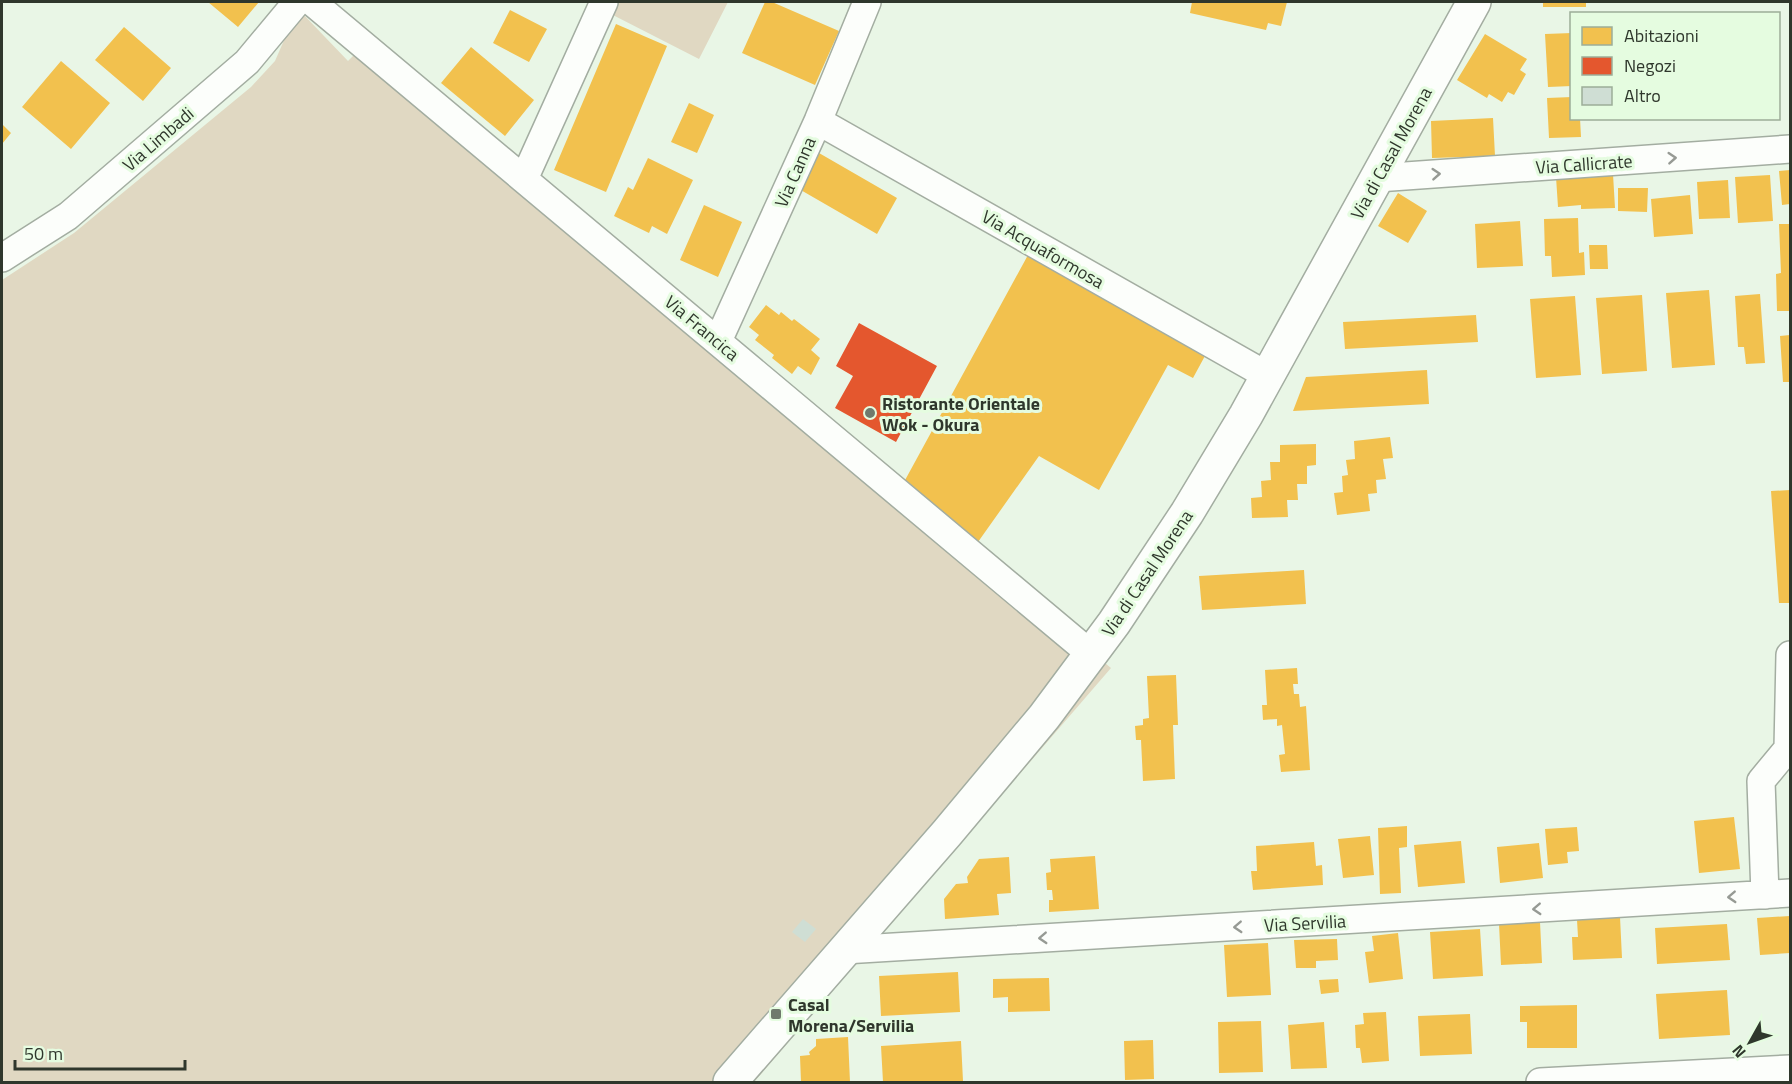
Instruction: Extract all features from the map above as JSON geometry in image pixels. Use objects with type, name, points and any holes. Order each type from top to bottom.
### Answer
[{"type":"main road","name":"Via di Casal Morena","points":[[730,1083],[948,833],[1092,655],[1187,513],[1268,376],[1474,2]]},
{"type":"street","name":"Via Limbadi","points":[[2,258],[68,216],[247,62],[297,2]]},
{"type":"street","name":"Via Francica","points":[[312,2],[1092,655]]},
{"type":"street","points":[[524,179],[604,2]]},
{"type":"street","name":"Via Canna","points":[[718,341],[818,121],[867,2]]},
{"type":"street","name":"Via Acquaformosa","points":[[818,121],[1268,376]]},
{"type":"street","name":"Via Callicrate","points":[[1377,178],[1791,149]]},
{"type":"street","name":"Via Servilia","points":[[844,950],[1778,894],[1761,781],[1789,747],[1791,655]]},
{"type":"street","points":[[1539,1083],[1791,1069]]},
{"type":"shaded area","points":[[612,2],[728,2],[699,59],[607,12]]},
{"type":"shaded area","points":[[301,12],[348,61],[364,45],[1111,668],[754,1082],[2,1082],[2,280],[74,233],[251,87],[275,61],[292,22]]},
{"type":"building: Abitazioni","points":[[208,2],[259,2],[238,27]]},
{"type":"building: Abitazioni","points":[[765,2],[772,2],[839,31],[815,85],[742,53]]},
{"type":"building: Abitazioni","points":[[1192,2],[1287,2],[1281,26],[1268,23],[1266,30],[1190,13]]},
{"type":"building: Abitazioni","points":[[1543,2],[1586,2],[1586,7],[1543,7]]},
{"type":"building: Abitazioni","points":[[510,10],[547,29],[529,62],[493,43]]},
{"type":"building: Abitazioni","points":[[616,24],[667,46],[606,192],[554,170]]},
{"type":"building: Abitazioni","points":[[124,27],[171,68],[143,101],[95,60]]},
{"type":"building: Abitazioni","points":[[1570,33],[1570,86],[1548,87],[1545,34]]},
{"type":"building: Abitazioni","points":[[1485,34],[1527,59],[1520,70],[1526,74],[1514,95],[1508,92],[1502,102],[1489,94],[1487,98],[1457,80]]},
{"type":"building: Abitazioni","points":[[471,47],[534,100],[505,136],[441,83]]},
{"type":"building: Abitazioni","points":[[61,61],[110,103],[71,149],[22,107]]},
{"type":"building: Abitazioni","points":[[1570,97],[1570,120],[1580,120],[1581,137],[1549,138],[1547,98]]},
{"type":"building: Abitazioni","points":[[689,103],[714,115],[697,153],[671,142]]},
{"type":"building: Abitazioni","points":[[1493,118],[1495,156],[1432,158],[1431,121]]},
{"type":"building: Abitazioni","points":[[2,124],[11,133],[2,144]]},
{"type":"building: Abitazioni","points":[[819,153],[897,198],[877,234],[799,189]]},
{"type":"building: Abitazioni","points":[[648,158],[693,180],[667,234],[652,226],[649,233],[614,216],[628,187],[633,190]]},
{"type":"building: Abitazioni","points":[[1790,170],[1790,204],[1782,205],[1779,171]]},
{"type":"building: Abitazioni","points":[[1613,174],[1615,208],[1581,209],[1581,205],[1558,207],[1556,177]]},
{"type":"building: Abitazioni","points":[[1770,175],[1773,221],[1738,223],[1735,177]]},
{"type":"building: Abitazioni","points":[[1728,180],[1730,218],[1699,219],[1697,182]]},
{"type":"building: Abitazioni","points":[[1618,188],[1648,188],[1647,212],[1618,211]]},
{"type":"building: Abitazioni","points":[[1398,193],[1427,211],[1408,243],[1378,226]]},
{"type":"building: Abitazioni","points":[[1690,195],[1693,234],[1654,237],[1651,199]]},
{"type":"building: Abitazioni","points":[[704,205],[742,222],[718,277],[680,260]]},
{"type":"building: Abitazioni","points":[[1578,218],[1579,253],[1584,252],[1585,275],[1552,277],[1551,256],[1545,256],[1544,219]]},
{"type":"building: Abitazioni","points":[[1520,221],[1523,266],[1477,268],[1475,224]]},
{"type":"building: Abitazioni","points":[[1779,224],[1790,224],[1790,311],[1777,311],[1776,274],[1781,273]]},
{"type":"building: Abitazioni","points":[[1589,245],[1607,245],[1608,269],[1590,269]]},
{"type":"building: Abitazioni","points":[[1028,255],[1206,354],[1193,378],[1168,365],[1099,490],[1039,456],[978,542],[904,482]]},
{"type":"building: Abitazioni","points":[[1709,290],[1715,365],[1672,368],[1666,293]]},
{"type":"building: Abitazioni","points":[[1760,294],[1765,363],[1746,364],[1744,347],[1738,347],[1735,296]]},
{"type":"building: Abitazioni","points":[[1642,295],[1647,371],[1602,374],[1596,298]]},
{"type":"building: Abitazioni","points":[[1575,296],[1581,375],[1536,378],[1530,299]]},
{"type":"building: Abitazioni","points":[[766,305],[779,315],[781,312],[792,321],[794,319],[820,339],[811,350],[820,358],[811,375],[798,366],[792,374],[772,358],[774,355],[755,340],[759,335],[749,327]]},
{"type":"building: Abitazioni","points":[[1476,315],[1478,342],[1345,349],[1343,322]]},
{"type":"building: Abitazioni","points":[[1790,335],[1790,382],[1783,382],[1780,336]]},
{"type":"building: Abitazioni","points":[[1427,370],[1429,404],[1293,411],[1306,377]]},
{"type":"building: Abitazioni","points":[[1390,437],[1393,458],[1383,459],[1386,479],[1376,480],[1377,493],[1368,494],[1370,511],[1337,515],[1334,493],[1343,492],[1342,476],[1348,475],[1346,460],[1355,459],[1354,441]]},
{"type":"building: Abitazioni","points":[[1316,444],[1316,465],[1307,466],[1307,484],[1297,484],[1298,500],[1287,500],[1288,517],[1252,518],[1251,498],[1262,497],[1261,481],[1271,480],[1270,462],[1280,462],[1280,445]]},
{"type":"building: Abitazioni","points":[[1790,490],[1790,603],[1779,603],[1771,491]]},
{"type":"building: Abitazioni","points":[[1304,570],[1306,604],[1202,610],[1199,576]]},
{"type":"building: Abitazioni","points":[[1297,668],[1298,684],[1293,684],[1294,694],[1299,694],[1300,707],[1306,706],[1310,770],[1281,772],[1279,755],[1285,754],[1282,725],[1277,726],[1277,719],[1263,720],[1262,705],[1267,705],[1265,670]]},
{"type":"building: Abitazioni","points":[[1176,675],[1178,725],[1173,725],[1175,779],[1143,781],[1141,740],[1136,740],[1135,726],[1143,725],[1143,719],[1149,718],[1147,676]]},
{"type":"building: Abitazioni","points":[[1734,817],[1740,869],[1699,873],[1694,821]]},
{"type":"building: Abitazioni","points":[[1407,826],[1407,847],[1399,848],[1401,893],[1380,894],[1378,828]]},
{"type":"building: Abitazioni","points":[[1577,827],[1579,851],[1567,852],[1568,863],[1548,865],[1545,829]]},
{"type":"building: Abitazioni","points":[[1370,836],[1374,875],[1343,878],[1338,839]]},
{"type":"building: Abitazioni","points":[[1461,841],[1465,883],[1418,887],[1414,845]]},
{"type":"building: Abitazioni","points":[[1314,842],[1316,866],[1322,865],[1323,885],[1253,890],[1251,871],[1257,871],[1256,846]]},
{"type":"building: Abitazioni","points":[[1539,843],[1543,878],[1500,883],[1497,847]]},
{"type":"building: Abitazioni","points":[[1095,856],[1099,909],[1049,912],[1049,900],[1053,900],[1052,890],[1047,890],[1046,873],[1051,872],[1050,859]]},
{"type":"building: Abitazioni","points":[[1009,857],[1011,893],[997,894],[999,915],[945,919],[944,899],[956,884],[968,883],[967,877],[979,859]]},
{"type":"building: Abitazioni","points":[[1790,916],[1790,953],[1760,955],[1757,918]]},
{"type":"building: Abitazioni","points":[[1620,917],[1622,958],[1573,960],[1572,937],[1578,937],[1577,920]]},
{"type":"building: Abitazioni","points":[[1540,922],[1542,963],[1501,965],[1499,924]]},
{"type":"building: Abitazioni","points":[[1727,924],[1730,960],[1657,964],[1655,928]]},
{"type":"building: Abitazioni","points":[[1480,929],[1483,976],[1433,979],[1430,932]]},
{"type":"building: Abitazioni","points":[[1398,933],[1403,979],[1369,983],[1365,952],[1374,951],[1372,936]]},
{"type":"building: Abitazioni","points":[[1337,939],[1338,960],[1316,961],[1316,968],[1296,968],[1294,940]]},
{"type":"building: Abitazioni","points":[[1268,943],[1271,995],[1227,997],[1224,945]]},
{"type":"building: Abitazioni","points":[[958,972],[960,1012],[881,1016],[879,976]]},
{"type":"building: Abitazioni","points":[[1049,978],[1050,1011],[1008,1012],[1008,997],[993,998],[993,979]]},
{"type":"building: Abitazioni","points":[[1338,979],[1339,992],[1321,994],[1319,980]]},
{"type":"building: Abitazioni","points":[[1727,990],[1730,1035],[1659,1039],[1656,994]]},
{"type":"building: Abitazioni","points":[[1577,1005],[1577,1048],[1527,1048],[1527,1022],[1520,1022],[1520,1006]]},
{"type":"building: Abitazioni","points":[[1386,1012],[1389,1061],[1362,1063],[1360,1048],[1356,1048],[1355,1025],[1364,1024],[1363,1013]]},
{"type":"building: Abitazioni","points":[[1470,1014],[1472,1054],[1420,1056],[1418,1016]]},
{"type":"building: Abitazioni","points":[[1261,1021],[1263,1072],[1219,1073],[1218,1022]]},
{"type":"building: Abitazioni","points":[[1324,1022],[1327,1068],[1291,1069],[1288,1025]]},
{"type":"building: Abitazioni","points":[[848,1037],[850,1082],[801,1082],[800,1056],[810,1055],[809,1052],[816,1046],[816,1039]]},
{"type":"building: Abitazioni","points":[[1153,1040],[1154,1079],[1125,1080],[1124,1041]]},
{"type":"building: Abitazioni","points":[[961,1041],[963,1081],[883,1082],[881,1046]]},
{"type":"building: Negozi","points":[[859,323],[937,366],[896,442],[835,408],[853,376],[836,366]]},
{"type":"building: Altro","points":[[803,919],[816,929],[805,942],[792,932]]},
{"type":"place","name":"Ristorante Orientale Wok - Okura","points":[[870,413]]},
{"type":"place","name":"Casal Morena/Servilia","points":[[776,1014]]}]
